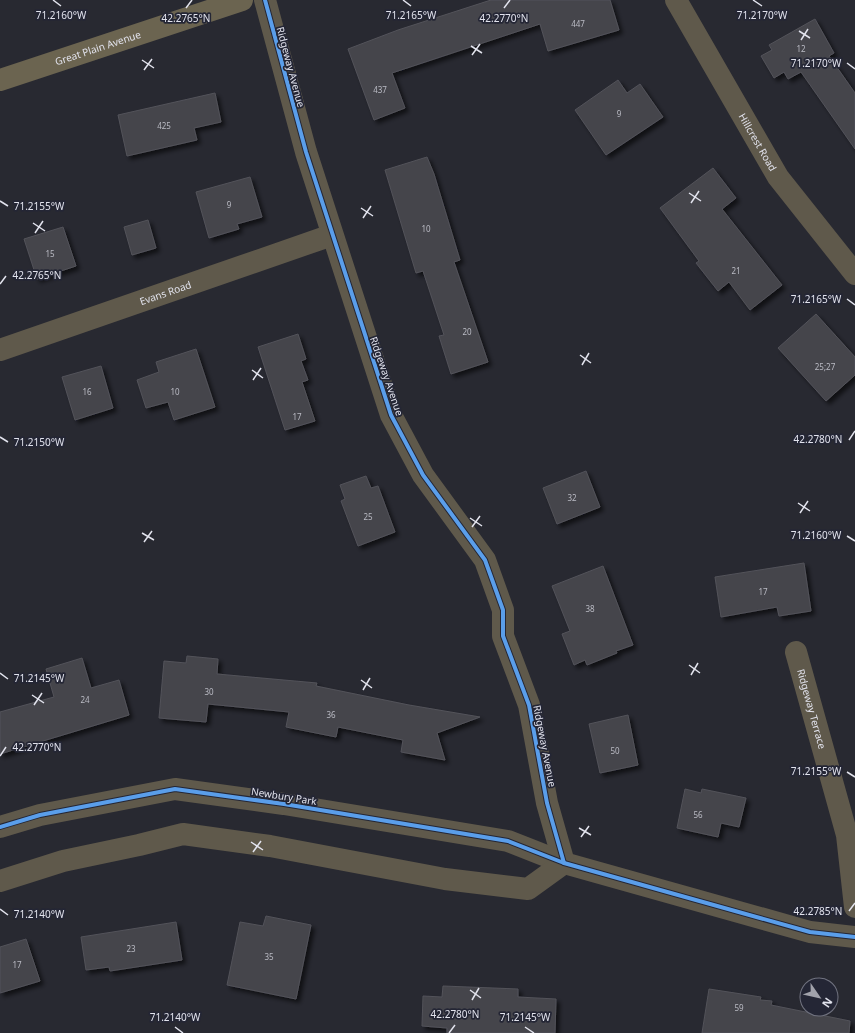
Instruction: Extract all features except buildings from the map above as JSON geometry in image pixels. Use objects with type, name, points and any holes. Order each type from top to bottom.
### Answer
[{"type":"main road","name":"Great Plain Avenue","points":[[0,80],[242,0]]},
{"type":"street","name":"Ridgeway Avenue","points":[[265,0],[306,152],[391,415],[423,475],[485,560],[503,610],[503,636],[529,705],[547,803],[564,863]]},
{"type":"street","name":"Hillcrest Road","points":[[676,0],[778,177],[855,274]]},
{"type":"street","name":"Evans Road","points":[[0,350],[332,236]]},
{"type":"street","name":"Ridgeway Terrace","points":[[796,652],[847,835],[855,907]]},
{"type":"street","name":"Newbury Park","points":[[0,827],[40,815],[175,789],[284,804],[508,841],[564,863]]},
{"type":"street","points":[[0,881],[63,862],[183,834],[270,846],[445,879],[528,889],[564,863],[810,932],[855,937]]},
{"type":"cycle path","points":[[265,0],[306,152],[391,415],[423,475],[485,560],[503,610],[503,636],[529,705],[547,803],[564,863]]},
{"type":"cycle path","points":[[0,827],[40,815],[175,789],[284,804],[508,841],[564,863],[810,932],[855,937]]}]
